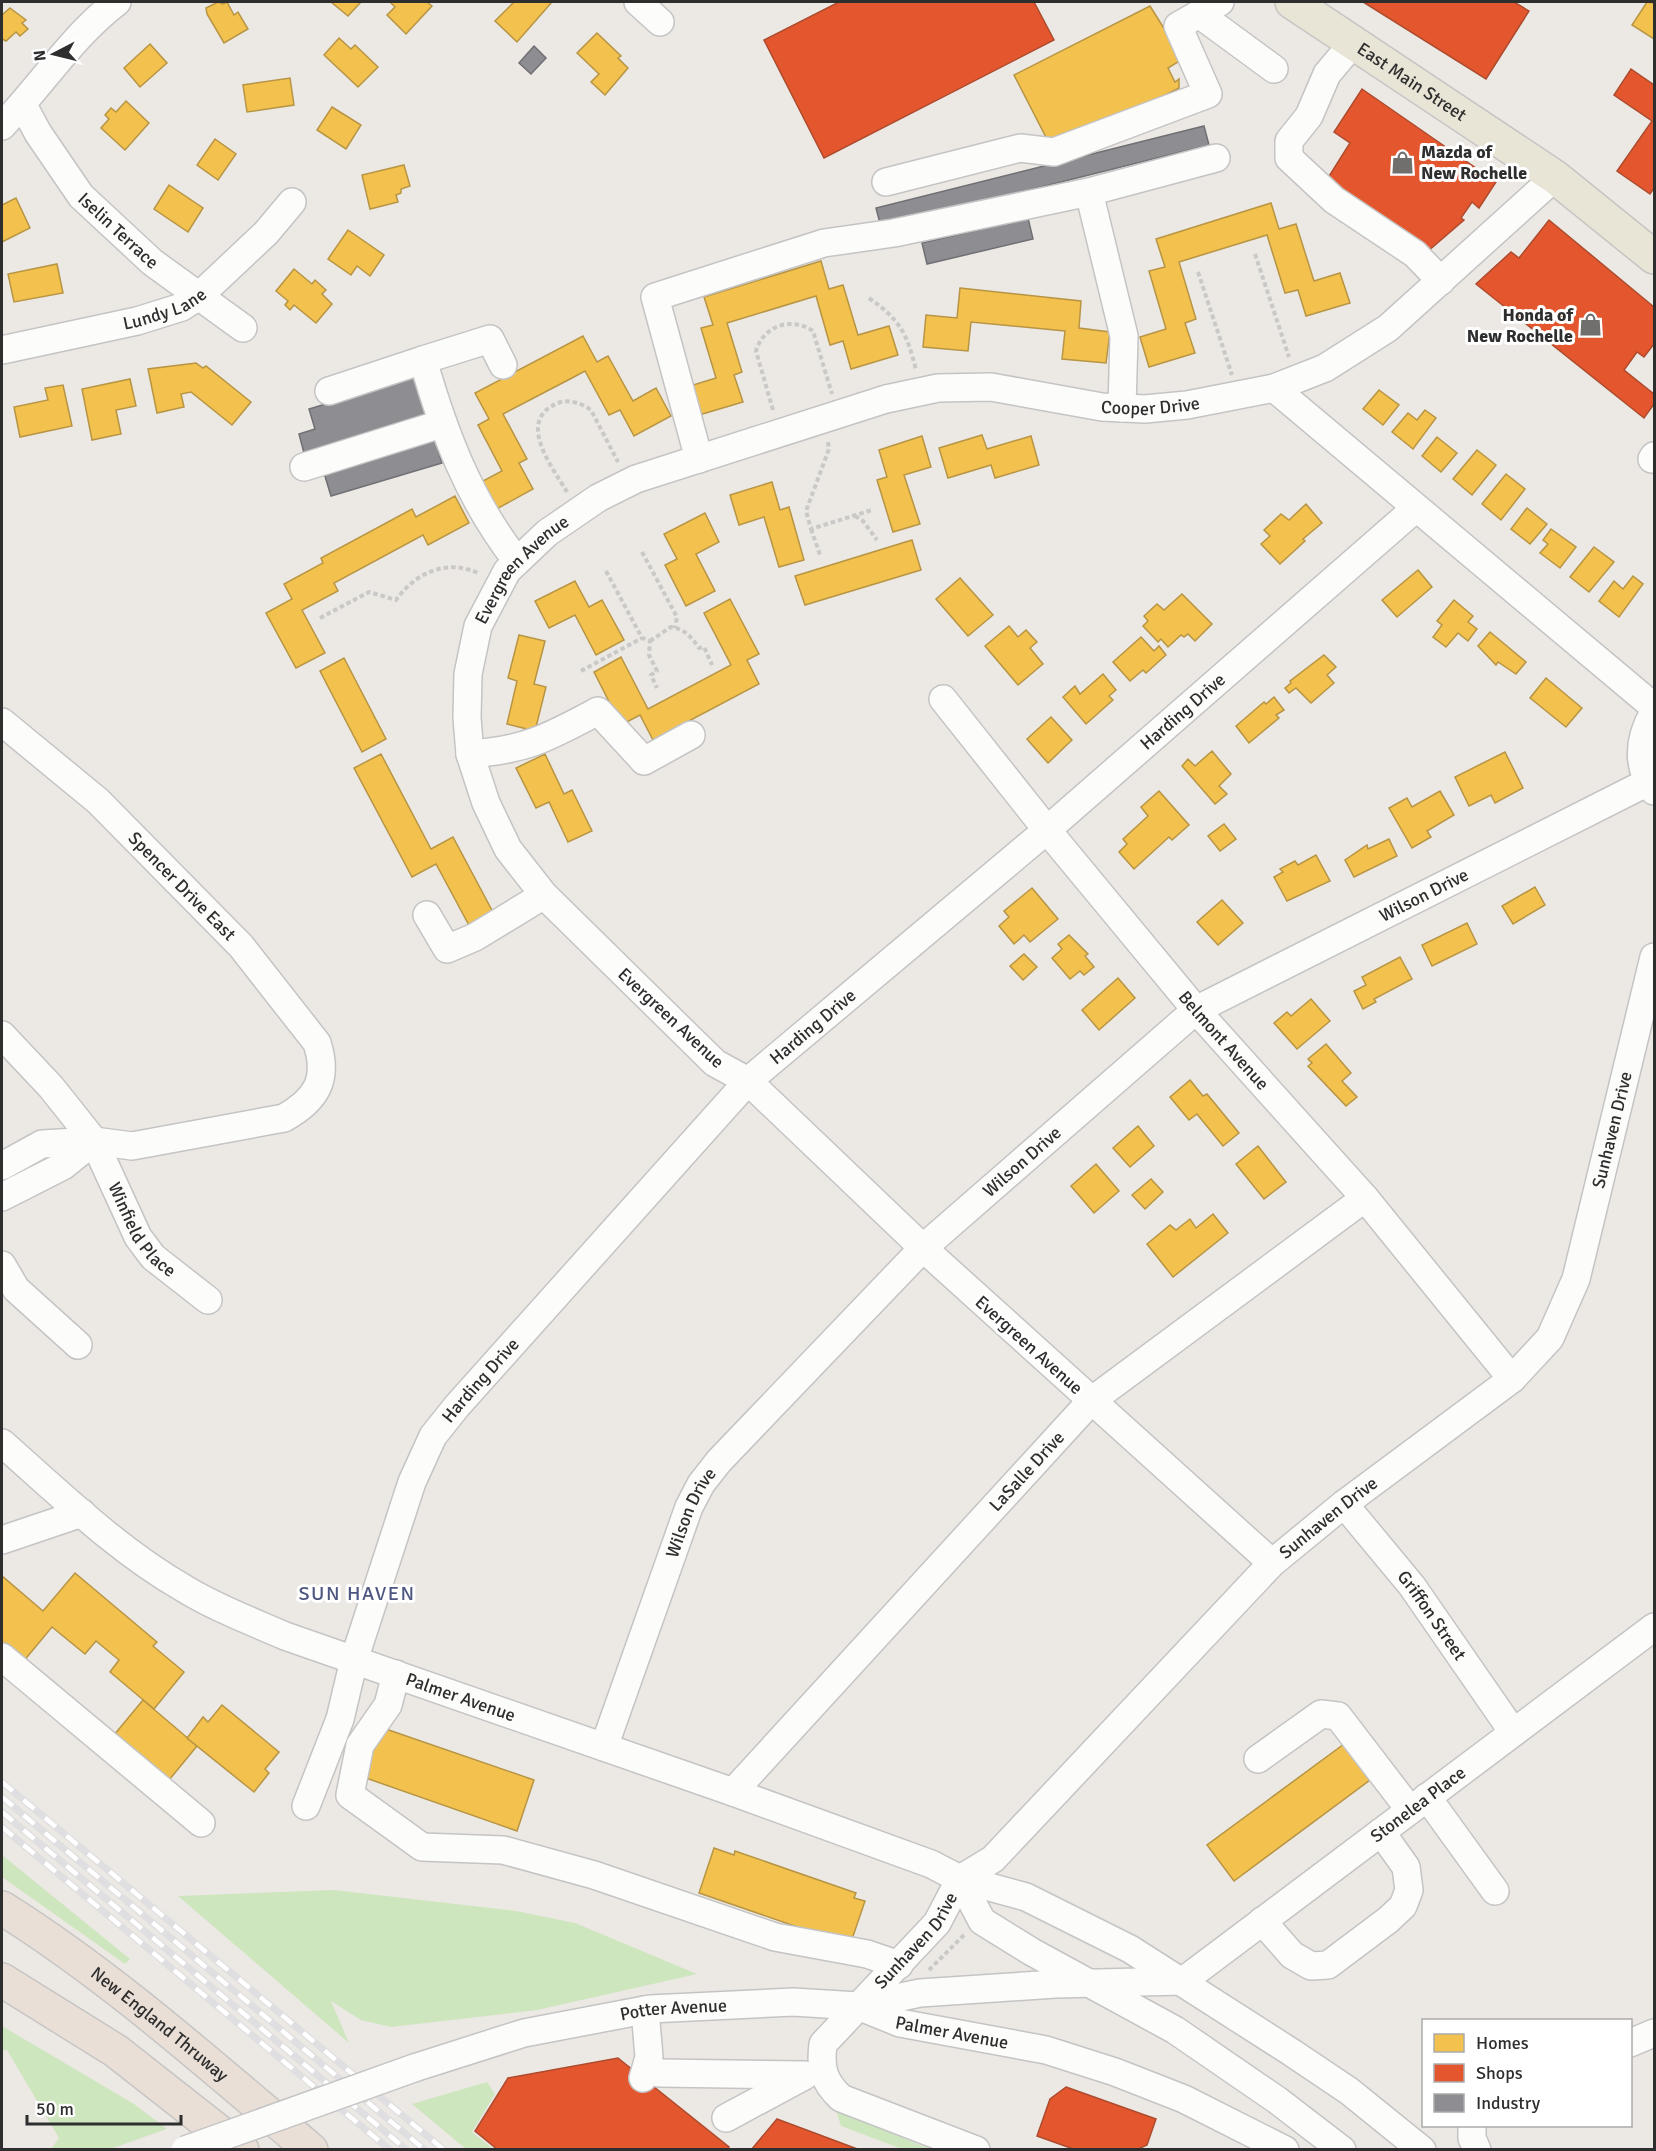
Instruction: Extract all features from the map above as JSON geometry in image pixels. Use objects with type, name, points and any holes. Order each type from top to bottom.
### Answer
[{"type":"highway","name":"New England Thruway","points":[[2,1908],[39,1931],[117,1990],[311,2150]]},
{"type":"highway","points":[[2,1980],[116,2051],[242,2150]]},
{"type":"main road","name":"East Main Street","points":[[1303,8],[1555,177],[1654,257]]},
{"type":"street","points":[[638,2],[660,22]]},
{"type":"street","points":[[2,126],[23,105],[101,6]]},
{"type":"street","points":[[886,182],[1020,148],[1054,152],[1208,94],[1178,26],[1210,8],[1274,69]]},
{"type":"street","points":[[1354,42],[1327,74],[1308,116],[1289,141],[1289,158],[1334,200],[1415,254],[1441,281]]},
{"type":"street","name":"Iselin Terrace","points":[[23,105],[39,134],[81,196],[152,262],[243,328]]},
{"type":"street","points":[[692,462],[655,297],[824,243],[894,233],[1089,192],[1216,158]]},
{"type":"street","name":"Cooper Drive","points":[[692,462],[886,399],[938,388],[991,387],[1102,407],[1145,409],[1187,405],[1274,388],[1325,368],[1388,328],[1555,177]]},
{"type":"street","points":[[1089,192],[1124,336],[1122,408]]},
{"type":"street","name":"Lundy Lane","points":[[2,350],[137,321],[182,307],[199,296],[266,233],[292,202]]},
{"type":"street","points":[[329,391],[490,339],[503,365]]},
{"type":"street","points":[[423,360],[441,424],[467,485],[496,535],[517,561]]},
{"type":"street","points":[[1274,388],[1654,710],[1646,725],[1641,744],[1642,763],[1651,786]]},
{"type":"street","points":[[304,467],[441,424]]},
{"type":"street","name":"Evergreen Avenue","points":[[692,462],[636,479],[598,498],[547,533],[507,571],[478,626],[468,674],[466,718],[470,754],[486,803],[508,849],[544,895],[715,1063],[748,1082],[923,1248],[1272,1563]]},
{"type":"street","name":"Harding Drive","points":[[306,1806],[340,1719],[354,1660],[412,1482],[433,1436],[748,1082],[1047,830],[1416,508]]},
{"type":"street","name":"Belmont Avenue","points":[[943,699],[1047,830],[1196,1010],[1365,1198],[1512,1379]]},
{"type":"street","points":[[470,754],[522,747],[547,738],[598,711],[644,761],[691,735]]},
{"type":"street","name":"Spencer Drive East","points":[[2,722],[98,801],[241,946],[317,1043],[323,1061],[321,1080],[302,1108],[284,1118],[132,1146],[94,1142]]},
{"type":"street","name":"Wilson Drive","points":[[604,1747],[700,1484],[719,1461],[923,1248],[1196,1010],[1651,786]]},
{"type":"street","points":[[427,915],[447,950],[476,937],[544,895]]},
{"type":"street","name":"Sunhaven Drive","points":[[858,2006],[910,1971],[960,1879],[993,1859],[1272,1563],[1344,1504],[1512,1379],[1550,1338],[1576,1279],[1654,957]]},
{"type":"street","name":"Winfield Place","points":[[2,1035],[51,1087],[94,1142],[138,1238],[153,1257],[208,1300]]},
{"type":"street","points":[[2,1166],[42,1144],[94,1142]]},
{"type":"street","points":[[2,1197],[63,1166],[94,1142]]},
{"type":"street","name":"LaSalle Drive","points":[[733,1792],[1091,1401],[1365,1198]]},
{"type":"street","points":[[2,1264],[16,1289],[78,1345]]},
{"type":"street","name":"Palmer Avenue","points":[[2,1443],[82,1513],[185,1590],[285,1636],[733,1792],[931,1864],[960,1879],[1026,1897],[1130,1949],[1183,1981],[1349,2091],[1422,2150]]},
{"type":"street","name":"Griffon Street","points":[[1344,1504],[1412,1586],[1513,1732]]},
{"type":"street","points":[[2,1540],[82,1513]]},
{"type":"street","name":"Stonelea Place","points":[[1183,1981],[1654,1627]]},
{"type":"street","points":[[2,1657],[201,1823]]},
{"type":"street","points":[[396,1674],[388,1705],[360,1745],[351,1795],[422,1847],[503,1850],[594,1875],[775,1937],[867,1954],[910,1971]]},
{"type":"street","points":[[1258,1759],[1321,1714],[1338,1716],[1495,1891]]},
{"type":"street","points":[[1262,1921],[1292,1955],[1311,1966],[1328,1965],[1403,1906],[1409,1890],[1406,1867],[1381,1832]]},
{"type":"street","points":[[960,1879],[982,1921],[1175,2030],[1342,2150]]},
{"type":"street","name":"Potter Avenue","points":[[185,2150],[414,2068],[524,2032],[645,2010],[793,2002],[858,2006],[910,1994],[1183,1981]]},
{"type":"street","points":[[726,2118],[813,2070],[823,2044],[858,2006]]},
{"type":"street","name":"Palmer Avenue","points":[[858,2006],[900,2024],[963,2033],[1046,2050],[1116,2072],[1184,2099],[1285,2150]]},
{"type":"street","points":[[645,2010],[650,2075],[813,2070],[841,2098],[976,2150]]},
{"type":"street","points":[[1632,2042],[1654,2032]]},
{"type":"street","points":[[1472,2127],[1472,2138],[1477,2150]]},
{"type":"path","points":[[1255,254],[1289,357]]},
{"type":"path","points":[[1198,272],[1232,375]]},
{"type":"path","points":[[868,298],[899,322],[910,344],[917,374]]},
{"type":"path","points":[[774,414],[756,351],[764,333],[782,325],[794,324],[813,331],[832,396]]},
{"type":"path","points":[[567,492],[538,440],[536,429],[542,415],[556,404],[570,401],[591,410],[619,464]]},
{"type":"path","points":[[820,555],[806,511],[829,449],[828,442]]},
{"type":"path","points":[[812,529],[872,510]]},
{"type":"path","points":[[854,516],[863,521],[878,540]]},
{"type":"path","points":[[642,552],[677,617],[675,628]]},
{"type":"path","points":[[320,618],[369,592],[396,600],[407,585],[422,574],[438,569],[469,569],[481,574]]},
{"type":"path","points":[[606,571],[642,638],[650,641]]},
{"type":"path","points":[[650,641],[671,627],[675,628],[690,635],[699,648],[704,647],[712,664]]},
{"type":"path","points":[[581,671],[642,638]]},
{"type":"path","points":[[650,641],[649,655],[657,671],[651,675],[657,688]]},
{"type":"path","points":[[910,1971],[971,1928]]},
{"type":"green space","points":[[2,1855],[130,1959],[125,1964],[2,1877]]},
{"type":"green space","points":[[334,1890],[516,1911],[575,1923],[697,1974],[537,2010],[391,2027],[361,2020],[331,2001],[349,2043],[178,1896]]},
{"type":"green space","points":[[2,2026],[134,2104],[167,2129],[110,2149],[51,2149],[59,2138],[7,2050],[2,2050]]},
{"type":"green space","points":[[487,2082],[495,2094],[472,2132],[493,2149],[466,2149],[412,2104]]},
{"type":"green space","points":[[836,2110],[933,2149],[902,2149],[841,2126]]},
{"type":"building: Homes","points":[[218,2],[223,4],[227,2],[234,15],[238,12],[248,29],[224,43],[207,14],[206,8]]},
{"type":"building: Homes","points":[[331,2],[361,2],[348,16]]},
{"type":"building: Homes","points":[[390,2],[427,2],[432,6],[406,34],[387,15],[395,7]]},
{"type":"building: Homes","points":[[514,2],[552,2],[517,42],[495,21]]},
{"type":"building: Homes","points":[[1647,2],[1654,3],[1654,39],[1632,25]]},
{"type":"building: Homes","points":[[1150,6],[1175,46],[1178,62],[1168,68],[1175,82],[1179,79],[1179,88],[1098,130],[1050,145],[1014,75]]},
{"type":"building: Homes","points":[[10,8],[26,20],[22,23],[28,29],[20,36],[16,32],[6,41],[2,39],[2,15]]},
{"type":"building: Homes","points":[[597,33],[621,56],[618,58],[628,68],[605,95],[591,82],[599,74],[577,53]]},
{"type":"building: Homes","points":[[339,38],[351,49],[355,45],[378,67],[358,87],[324,55]]},
{"type":"building: Homes","points":[[150,44],[167,63],[140,87],[124,68]]},
{"type":"building: Homes","points":[[290,78],[294,105],[247,112],[243,85]]},
{"type":"building: Homes","points":[[126,101],[149,123],[125,150],[101,128],[109,119],[105,115],[111,108],[116,112]]},
{"type":"building: Homes","points":[[332,107],[361,125],[346,149],[317,130]]},
{"type":"building: Homes","points":[[215,139],[236,154],[218,180],[197,165]]},
{"type":"building: Homes","points":[[404,165],[410,186],[401,189],[401,193],[396,195],[398,202],[370,209],[362,175]]},
{"type":"building: Homes","points":[[169,185],[203,208],[188,232],[154,209]]},
{"type":"building: Homes","points":[[16,198],[30,228],[2,242],[2,205]]},
{"type":"building: Homes","points":[[1271,203],[1279,229],[1296,224],[1314,281],[1340,273],[1350,303],[1306,316],[1298,290],[1285,293],[1267,235],[1179,262],[1196,319],[1185,323],[1195,353],[1149,367],[1140,337],[1166,329],[1149,271],[1165,267],[1156,239]]},
{"type":"building: Homes","points":[[348,230],[384,255],[370,276],[357,266],[351,275],[328,259]]},
{"type":"building: Homes","points":[[821,261],[829,289],[843,285],[858,335],[889,326],[898,355],[851,369],[843,341],[830,345],[816,296],[727,323],[742,372],[734,375],[743,402],[699,415],[690,386],[716,378],[701,328],[713,325],[704,297]]},
{"type":"building: Homes","points":[[57,264],[63,293],[14,302],[8,274]]},
{"type":"building: Homes","points":[[294,269],[312,284],[315,280],[326,290],[322,294],[332,304],[316,323],[294,305],[290,310],[285,305],[288,301],[276,291]]},
{"type":"building: Homes","points":[[960,288],[1081,301],[1079,328],[1110,332],[1106,363],[1062,359],[1065,331],[971,322],[968,351],[923,347],[926,315],[957,318]]},
{"type":"building: Homes","points":[[583,336],[597,362],[608,356],[633,401],[656,388],[671,416],[634,436],[620,410],[609,415],[585,371],[503,414],[527,459],[519,463],[533,489],[493,511],[479,483],[502,471],[478,425],[489,419],[475,393]]},
{"type":"building: Homes","points":[[196,363],[203,368],[206,366],[251,402],[232,425],[191,392],[181,394],[184,407],[157,413],[148,369]]},
{"type":"building: Homes","points":[[130,379],[136,406],[116,410],[121,434],[92,440],[82,389]]},
{"type":"building: Homes","points":[[63,385],[72,426],[20,437],[14,407],[48,400],[45,388]]},
{"type":"building: Homes","points":[[1379,390],[1399,405],[1383,425],[1363,409]]},
{"type":"building: Homes","points":[[1425,410],[1436,418],[1413,449],[1392,432],[1408,413],[1417,420]]},
{"type":"building: Homes","points":[[982,435],[987,449],[1031,436],[1039,465],[995,478],[991,465],[948,478],[939,448]]},
{"type":"building: Homes","points":[[922,436],[931,467],[904,475],[920,524],[893,532],[877,480],[887,477],[879,450]]},
{"type":"building: Homes","points":[[1437,437],[1457,453],[1441,472],[1422,456]]},
{"type":"building: Homes","points":[[1477,450],[1496,465],[1472,495],[1453,479]]},
{"type":"building: Homes","points":[[1506,474],[1525,489],[1501,520],[1482,504]]},
{"type":"building: Homes","points":[[772,482],[780,510],[789,507],[804,560],[779,567],[764,517],[739,525],[730,495]]},
{"type":"building: Homes","points":[[455,496],[469,523],[428,545],[423,535],[334,583],[338,591],[302,610],[325,653],[296,668],[266,613],[292,599],[284,584],[323,563],[321,558],[412,509],[416,517]]},
{"type":"building: Homes","points":[[1306,504],[1322,523],[1303,539],[1305,541],[1280,564],[1261,544],[1270,536],[1264,530],[1281,514],[1289,520]]},
{"type":"building: Homes","points":[[1527,508],[1547,524],[1530,544],[1511,529]]},
{"type":"building: Homes","points":[[705,513],[719,542],[696,554],[715,591],[686,606],[665,565],[677,559],[664,534]]},
{"type":"building: Homes","points":[[1551,529],[1576,547],[1560,568],[1540,553],[1548,544],[1543,540]]},
{"type":"building: Homes","points":[[912,540],[921,570],[805,605],[795,576]]},
{"type":"building: Homes","points":[[1594,547],[1614,562],[1589,592],[1570,577]]},
{"type":"building: Homes","points":[[1418,570],[1432,587],[1397,617],[1382,600]]},
{"type":"building: Homes","points":[[1633,576],[1643,584],[1619,617],[1599,601],[1614,581],[1623,589]]},
{"type":"building: Homes","points":[[960,578],[993,615],[968,636],[936,599]]},
{"type":"building: Homes","points":[[575,581],[589,607],[602,600],[624,640],[596,655],[575,615],[549,628],[535,601]]},
{"type":"building: Homes","points":[[1182,594],[1212,624],[1195,641],[1188,634],[1184,637],[1181,635],[1168,647],[1161,639],[1158,642],[1143,626],[1148,621],[1144,616],[1157,604],[1164,610]]},
{"type":"building: Homes","points":[[730,599],[759,654],[747,660],[759,684],[653,740],[640,715],[621,725],[594,672],[621,657],[648,709],[731,665],[704,613]]},
{"type":"building: Homes","points":[[1454,600],[1473,616],[1468,622],[1477,629],[1468,641],[1458,633],[1446,647],[1433,637],[1442,625],[1437,621]]},
{"type":"building: Homes","points":[[1009,626],[1018,637],[1026,630],[1037,642],[1030,648],[1043,664],[1018,685],[985,646]]},
{"type":"building: Homes","points":[[1490,632],[1526,662],[1516,674],[1498,662],[1496,665],[1478,646]]},
{"type":"building: Homes","points":[[519,635],[545,641],[534,684],[546,687],[535,731],[507,724],[517,681],[508,678]]},
{"type":"building: Homes","points":[[1141,637],[1154,651],[1159,646],[1166,655],[1146,673],[1143,670],[1130,681],[1113,662]]},
{"type":"building: Homes","points":[[1324,655],[1336,667],[1327,675],[1334,683],[1311,703],[1296,688],[1289,693],[1285,688],[1291,683],[1290,681]]},
{"type":"building: Homes","points":[[344,658],[386,739],[362,752],[320,671]]},
{"type":"building: Homes","points":[[1103,674],[1116,690],[1109,696],[1113,700],[1086,724],[1063,697],[1075,686],[1080,694]]},
{"type":"building: Homes","points":[[1546,678],[1582,708],[1566,727],[1530,698]]},
{"type":"building: Homes","points":[[1274,697],[1284,710],[1276,715],[1279,718],[1249,743],[1236,726],[1264,702],[1266,704]]},
{"type":"building: Homes","points":[[1051,717],[1072,740],[1048,763],[1027,739]]},
{"type":"building: Homes","points":[[1212,751],[1231,774],[1219,786],[1227,794],[1215,804],[1182,766],[1188,759],[1195,766]]},
{"type":"building: Homes","points":[[1505,752],[1523,788],[1495,803],[1491,795],[1469,806],[1455,777]]},
{"type":"building: Homes","points":[[381,754],[431,849],[453,837],[495,916],[471,929],[436,864],[412,877],[354,768]]},
{"type":"building: Homes","points":[[545,754],[564,794],[572,790],[592,831],[568,842],[549,802],[536,808],[516,768]]},
{"type":"building: Homes","points":[[1159,791],[1189,825],[1172,840],[1169,837],[1134,869],[1119,852],[1127,844],[1123,839],[1148,816],[1141,807]]},
{"type":"building: Homes","points":[[1440,791],[1454,815],[1427,831],[1431,837],[1412,848],[1389,808],[1407,798],[1412,807]]},
{"type":"building: Homes","points":[[1224,824],[1236,839],[1220,851],[1208,836]]},
{"type":"building: Homes","points":[[1389,839],[1397,856],[1354,877],[1345,860],[1367,845],[1368,849]]},
{"type":"building: Homes","points":[[1316,855],[1330,881],[1287,901],[1274,877],[1283,872],[1280,869],[1295,861],[1298,865]]},
{"type":"building: Homes","points":[[1535,887],[1545,905],[1513,924],[1502,906]]},
{"type":"building: Homes","points":[[1032,888],[1058,919],[1030,942],[1024,935],[1014,944],[999,926],[1009,917],[1004,911]]},
{"type":"building: Homes","points":[[1222,900],[1243,923],[1218,945],[1197,922]]},
{"type":"building: Homes","points":[[1467,923],[1477,944],[1432,966],[1422,945]]},
{"type":"building: Homes","points":[[1069,935],[1088,954],[1085,956],[1094,967],[1084,975],[1080,971],[1070,979],[1052,958],[1062,949],[1058,944]]},
{"type":"building: Homes","points":[[1024,954],[1037,967],[1023,980],[1010,966]]},
{"type":"building: Homes","points":[[1400,957],[1412,979],[1374,999],[1376,1002],[1363,1009],[1354,991],[1366,985],[1362,977]]},
{"type":"building: Homes","points":[[1118,978],[1135,998],[1099,1030],[1082,1010]]},
{"type":"building: Homes","points":[[1311,999],[1330,1021],[1297,1049],[1274,1023],[1287,1012],[1291,1016]]},
{"type":"building: Homes","points":[[1326,1044],[1351,1073],[1342,1081],[1357,1097],[1346,1106],[1308,1066],[1312,1063],[1308,1059]]},
{"type":"building: Homes","points":[[1190,1080],[1203,1096],[1207,1094],[1239,1133],[1223,1146],[1197,1114],[1189,1120],[1170,1097]]},
{"type":"building: Homes","points":[[1138,1126],[1154,1146],[1130,1167],[1113,1148]]},
{"type":"building: Homes","points":[[1258,1146],[1286,1182],[1264,1199],[1236,1164]]},
{"type":"building: Homes","points":[[1096,1164],[1119,1191],[1094,1213],[1071,1186]]},
{"type":"building: Homes","points":[[1151,1179],[1163,1192],[1145,1209],[1132,1195]]},
{"type":"building: Homes","points":[[1213,1214],[1228,1233],[1173,1277],[1147,1244],[1170,1225],[1176,1230],[1190,1219],[1196,1228]]},
{"type":"building: Homes","points":[[75,1573],[157,1642],[153,1646],[184,1672],[154,1709],[110,1672],[119,1660],[96,1641],[85,1654],[52,1627],[23,1662],[2,1643],[2,1576],[43,1611]]},
{"type":"building: Homes","points":[[143,1700],[197,1746],[169,1780],[114,1735]]},
{"type":"building: Homes","points":[[222,1705],[279,1752],[265,1769],[269,1773],[254,1792],[187,1738],[203,1717],[208,1722]]},
{"type":"building: Homes","points":[[380,1727],[534,1780],[517,1831],[363,1777]]},
{"type":"building: Homes","points":[[1344,1744],[1370,1780],[1234,1881],[1207,1845]]},
{"type":"building: Homes","points":[[714,1848],[734,1855],[735,1851],[856,1893],[854,1898],[865,1901],[850,1945],[699,1893]]},
{"type":"building: Shops","points":[[839,2],[1034,2],[1054,40],[824,158],[764,40]]},
{"type":"building: Shops","points":[[1363,2],[1514,2],[1529,11],[1486,79]]},
{"type":"building: Shops","points":[[1631,69],[1654,85],[1654,188],[1650,194],[1617,171],[1652,121],[1614,95]]},
{"type":"building: Shops","name":"Mazda of New Rochelle","points":[[1362,89],[1496,182],[1479,208],[1472,202],[1461,218],[1464,220],[1428,251],[1326,181],[1350,143],[1334,132]]},
{"type":"building: Shops","name":"Honda of New Rochelle","points":[[1549,220],[1654,307],[1654,344],[1644,357],[1637,352],[1624,370],[1654,394],[1654,404],[1644,418],[1476,284],[1511,252],[1519,258]]},
{"type":"building: Shops","points":[[618,2058],[729,2147],[727,2150],[498,2150],[475,2131],[508,2078]]},
{"type":"building: Shops","points":[[1066,2087],[1156,2119],[1147,2145],[1136,2150],[1076,2150],[1037,2136],[1050,2099]]},
{"type":"building: Shops","points":[[777,2119],[860,2150],[751,2150]]},
{"type":"building: Industry","points":[[534,46],[546,58],[531,74],[519,63]]},
{"type":"building: Industry","points":[[1204,126],[1209,145],[881,227],[876,208]]},
{"type":"building: Industry","points":[[1028,218],[1033,239],[927,264],[922,243]]},
{"type":"building: Industry","points":[[415,377],[427,416],[304,453],[299,434],[315,429],[309,409]]},
{"type":"building: Industry","points":[[435,440],[442,463],[331,496],[324,473]]},
{"type":"railway","points":[[2,1782],[444,2150]]},
{"type":"railway","points":[[2,1797],[425,2150]]},
{"type":"railway","points":[[2,1812],[407,2150]]},
{"type":"railway","points":[[2,1827],[390,2150]]},
{"type":"place","name":"Mazda of New Rochelle","points":[[1403,162]]},
{"type":"place","name":"Honda of New Rochelle","points":[[1591,325]]},
{"type":"district","name":"SUN HAVEN","points":[[357,1593]]}]
